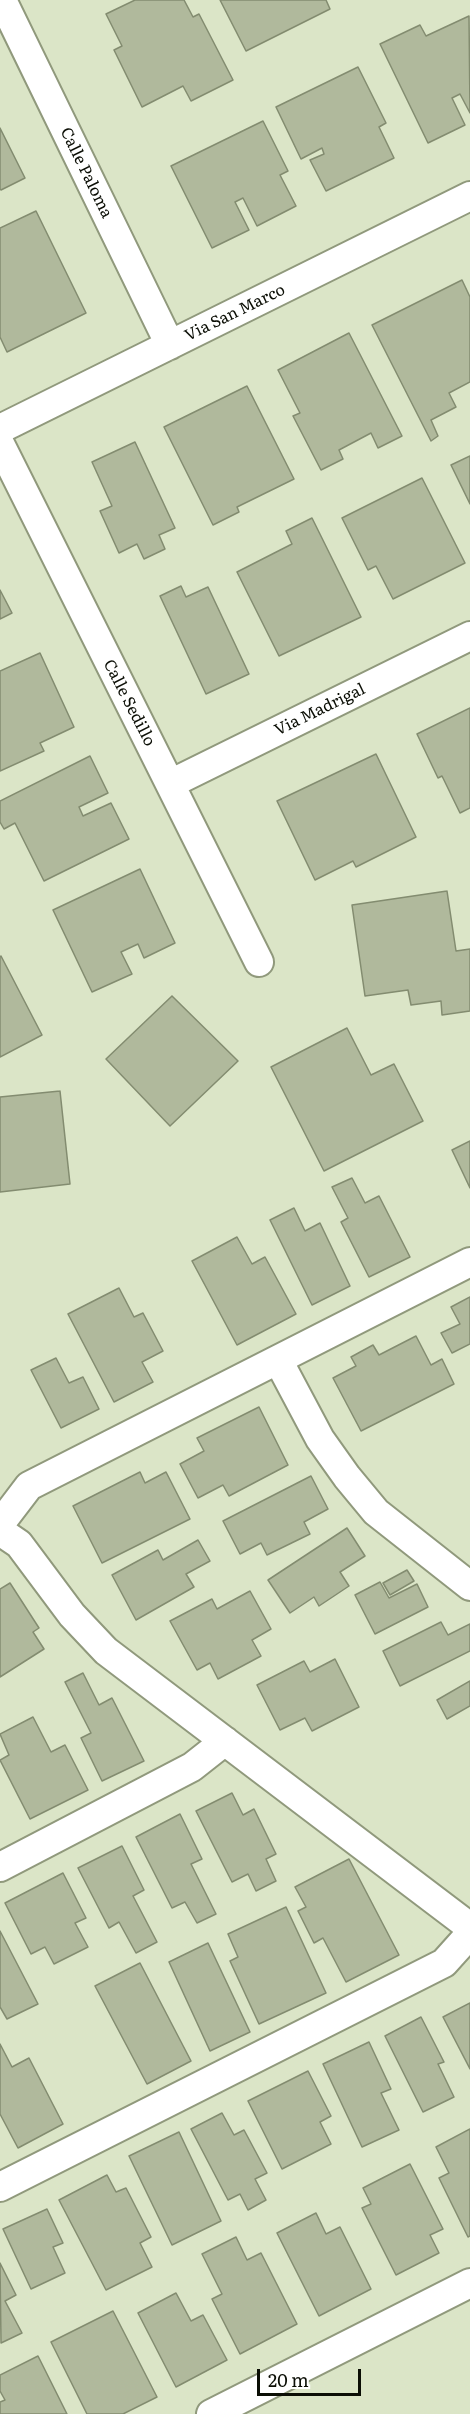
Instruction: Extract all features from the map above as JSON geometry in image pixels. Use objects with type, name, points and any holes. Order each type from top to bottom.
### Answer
[{"type":"street","name":"Calle Paloma","points":[[2,0],[170,345]]},
{"type":"street","name":"Via San Marco","points":[[0,429],[470,196]]},
{"type":"street","name":"Calle Sedillo","points":[[0,444],[259,962]]},
{"type":"street","name":"Via Madrigal","points":[[170,784],[470,636]]},
{"type":"street","points":[[0,1524],[29,1486],[470,1262]]},
{"type":"street","points":[[278,1360],[320,1439],[376,1512],[470,1586]]},
{"type":"street","points":[[0,1531],[19,1544],[72,1615],[106,1651],[470,1927]]},
{"type":"street","points":[[0,1867],[192,1767],[225,1741]]},
{"type":"street","points":[[0,2187],[444,1963],[470,1934]]},
{"type":"street","points":[[211,2414],[470,2283]]},
{"type":"building","points":[[135,0],[184,0],[193,17],[199,14],[233,80],[191,101],[183,86],[142,107],[114,50],[122,46],[106,14]]},
{"type":"building","points":[[220,0],[326,0],[330,9],[246,51]]},
{"type":"building","points":[[469,16],[470,113],[460,94],[452,98],[465,125],[428,143],[380,44],[420,25],[426,36]]},
{"type":"building","points":[[358,67],[386,123],[379,127],[394,158],[326,191],[310,160],[324,154],[322,148],[301,159],[276,107]]},
{"type":"building","points":[[263,121],[288,171],[280,175],[296,206],[257,226],[243,198],[235,202],[249,230],[212,248],[171,166]]},
{"type":"building","points":[[0,128],[25,178],[1,190],[0,189]]},
{"type":"building","points":[[36,211],[86,313],[7,352],[0,337],[0,228]]},
{"type":"building","points":[[462,280],[470,297],[470,382],[449,393],[456,407],[431,420],[438,436],[431,441],[372,325]]},
{"type":"building","points":[[349,333],[402,436],[378,448],[371,433],[339,450],[343,459],[321,470],[293,416],[300,413],[278,370]]},
{"type":"building","points":[[247,386],[294,479],[237,507],[239,512],[213,525],[164,427]]},
{"type":"building","points":[[135,442],[175,528],[159,535],[165,549],[144,559],[137,544],[119,553],[100,511],[112,506],[92,462]]},
{"type":"building","points":[[470,456],[470,504],[451,465]]},
{"type":"building","points":[[422,478],[465,563],[393,599],[376,566],[368,570],[342,518]]},
{"type":"building","points":[[312,518],[361,617],[279,656],[237,572],[292,544],[286,531]]},
{"type":"building","points":[[181,586],[186,597],[208,587],[249,674],[206,694],[160,596]]},
{"type":"building","points":[[0,590],[12,613],[0,619]]},
{"type":"building","points":[[40,653],[74,727],[40,743],[44,751],[0,771],[0,671]]},
{"type":"building","points":[[470,708],[470,808],[460,813],[442,776],[438,778],[417,734]]},
{"type":"building","points":[[376,754],[416,837],[356,867],[353,861],[315,880],[277,801]]},
{"type":"building","points":[[90,756],[108,793],[79,807],[83,816],[111,803],[129,839],[44,881],[15,823],[4,829],[0,822],[0,801]]},
{"type":"building","points":[[140,869],[175,943],[144,958],[138,944],[121,952],[132,974],[92,992],[53,910]]},
{"type":"building","points":[[447,891],[456,951],[470,949],[470,1011],[442,1015],[441,1001],[411,1005],[408,990],[365,996],[352,905]]},
{"type":"building","points":[[0,957],[42,1035],[0,1057]]},
{"type":"building","points":[[172,996],[238,1061],[170,1126],[106,1059]]},
{"type":"building","points":[[347,1028],[371,1075],[394,1064],[423,1121],[324,1171],[271,1067]]},
{"type":"building","points":[[60,1091],[70,1184],[0,1192],[0,1097]]},
{"type":"building","points":[[470,1141],[470,1188],[452,1150]]},
{"type":"building","points":[[352,1178],[365,1203],[379,1196],[410,1257],[369,1277],[341,1222],[348,1218],[332,1187]]},
{"type":"building","points":[[294,1208],[305,1231],[320,1223],[350,1286],[312,1305],[270,1220]]},
{"type":"building","points":[[237,1237],[252,1264],[265,1257],[296,1314],[237,1345],[192,1261]]},
{"type":"building","points":[[119,1288],[134,1317],[143,1313],[163,1351],[142,1362],[153,1382],[114,1402],[68,1314]]},
{"type":"building","points":[[470,1297],[470,1344],[452,1353],[441,1333],[460,1324],[451,1307]]},
{"type":"building","points":[[416,1336],[431,1365],[442,1359],[454,1384],[361,1431],[333,1378],[356,1366],[351,1357],[373,1345],[379,1355]]},
{"type":"building","points":[[56,1358],[69,1383],[83,1377],[99,1409],[61,1428],[31,1370]]},
{"type":"building","points":[[259,1407],[288,1465],[229,1496],[223,1485],[198,1498],[180,1464],[204,1451],[197,1438]]},
{"type":"building","points":[[140,1472],[145,1483],[166,1472],[190,1519],[102,1563],[73,1506]]},
{"type":"building","points":[[311,1476],[328,1509],[304,1522],[310,1534],[267,1555],[261,1543],[240,1554],[223,1521]]},
{"type":"building","points":[[347,1528],[365,1556],[340,1572],[349,1586],[319,1606],[314,1597],[290,1613],[268,1580]]},
{"type":"building","points":[[198,1540],[210,1561],[186,1574],[194,1587],[136,1620],[112,1575],[158,1550],[163,1560]]},
{"type":"building","points":[[407,1570],[414,1581],[390,1595],[383,1583]]},
{"type":"building","points":[[380,1582],[389,1598],[417,1584],[428,1607],[375,1634],[355,1595]]},
{"type":"building","points":[[10,1583],[39,1628],[33,1632],[44,1649],[0,1677],[0,1589]]},
{"type":"building","points":[[250,1591],[271,1629],[252,1640],[261,1656],[218,1679],[210,1663],[197,1670],[170,1621],[212,1599],[217,1609]]},
{"type":"building","points":[[441,1622],[448,1635],[470,1624],[470,1651],[400,1686],[383,1651]]},
{"type":"building","points":[[335,1659],[359,1707],[312,1731],[305,1718],[280,1730],[257,1685],[304,1661],[310,1672]]},
{"type":"building","points":[[83,1673],[99,1705],[112,1698],[144,1761],[102,1781],[81,1738],[91,1733],[65,1682]]},
{"type":"building","points":[[470,1681],[470,1706],[447,1719],[437,1700]]},
{"type":"building","points":[[33,1717],[51,1752],[65,1745],[88,1790],[30,1819],[0,1760],[9,1755],[0,1734]]},
{"type":"building","points":[[232,1793],[243,1815],[254,1809],[276,1854],[266,1859],[276,1881],[256,1891],[248,1874],[232,1882],[196,1811]]},
{"type":"building","points":[[180,1814],[202,1859],[191,1864],[216,1914],[197,1923],[185,1902],[172,1908],[136,1837]]},
{"type":"building","points":[[122,1846],[144,1890],[133,1896],[157,1942],[136,1953],[119,1922],[109,1928],[78,1868]]},
{"type":"building","points":[[349,1859],[399,1955],[346,1982],[323,1938],[314,1943],[298,1911],[306,1907],[295,1887]]},
{"type":"building","points":[[63,1873],[86,1918],[75,1923],[88,1947],[54,1964],[45,1947],[31,1954],[5,1903]]},
{"type":"building","points":[[286,1907],[326,1993],[259,2024],[230,1961],[238,1957],[228,1934]]},
{"type":"building","points":[[0,1931],[38,2004],[7,2019],[0,2007]]},
{"type":"building","points":[[208,1943],[250,2032],[210,2051],[169,1962]]},
{"type":"building","points":[[140,1963],[191,2061],[147,2084],[95,1986]]},
{"type":"building","points":[[470,2003],[470,2069],[443,2017]]},
{"type":"building","points":[[421,2017],[444,2062],[438,2064],[454,2097],[423,2112],[385,2036]]},
{"type":"building","points":[[369,2042],[391,2089],[381,2093],[399,2130],[362,2147],[323,2064]]},
{"type":"building","points":[[0,2044],[12,2067],[29,2058],[63,2124],[18,2148],[0,2114]]},
{"type":"building","points":[[308,2071],[331,2116],[320,2122],[331,2144],[282,2169],[248,2101]]},
{"type":"building","points":[[222,2113],[234,2135],[244,2130],[267,2173],[255,2179],[266,2200],[248,2210],[240,2194],[228,2200],[191,2129]]},
{"type":"building","points":[[470,2129],[470,2236],[468,2237],[439,2178],[449,2173],[436,2147]]},
{"type":"building","points":[[179,2132],[221,2221],[172,2245],[129,2156]]},
{"type":"building","points":[[410,2164],[443,2229],[430,2235],[439,2253],[396,2275],[362,2208],[371,2204],[363,2188]]},
{"type":"building","points":[[107,2175],[116,2192],[126,2188],[151,2237],[140,2243],[152,2267],[106,2290],[59,2200]]},
{"type":"building","points":[[47,2209],[63,2243],[53,2247],[65,2273],[31,2289],[3,2229]]},
{"type":"building","points":[[316,2213],[326,2234],[340,2227],[371,2289],[319,2316],[277,2233]]},
{"type":"building","points":[[236,2237],[247,2260],[261,2253],[297,2324],[240,2354],[212,2299],[222,2294],[202,2254]]},
{"type":"building","points":[[0,2263],[16,2295],[5,2301],[22,2333],[1,2343]]},
{"type":"building","points":[[176,2293],[191,2321],[203,2315],[227,2360],[176,2387],[138,2313]]},
{"type":"building","points":[[113,2311],[157,2397],[123,2414],[87,2414],[51,2342]]},
{"type":"building","points":[[38,2356],[67,2414],[0,2414],[0,2402],[5,2400],[0,2391],[0,2375]]}]
